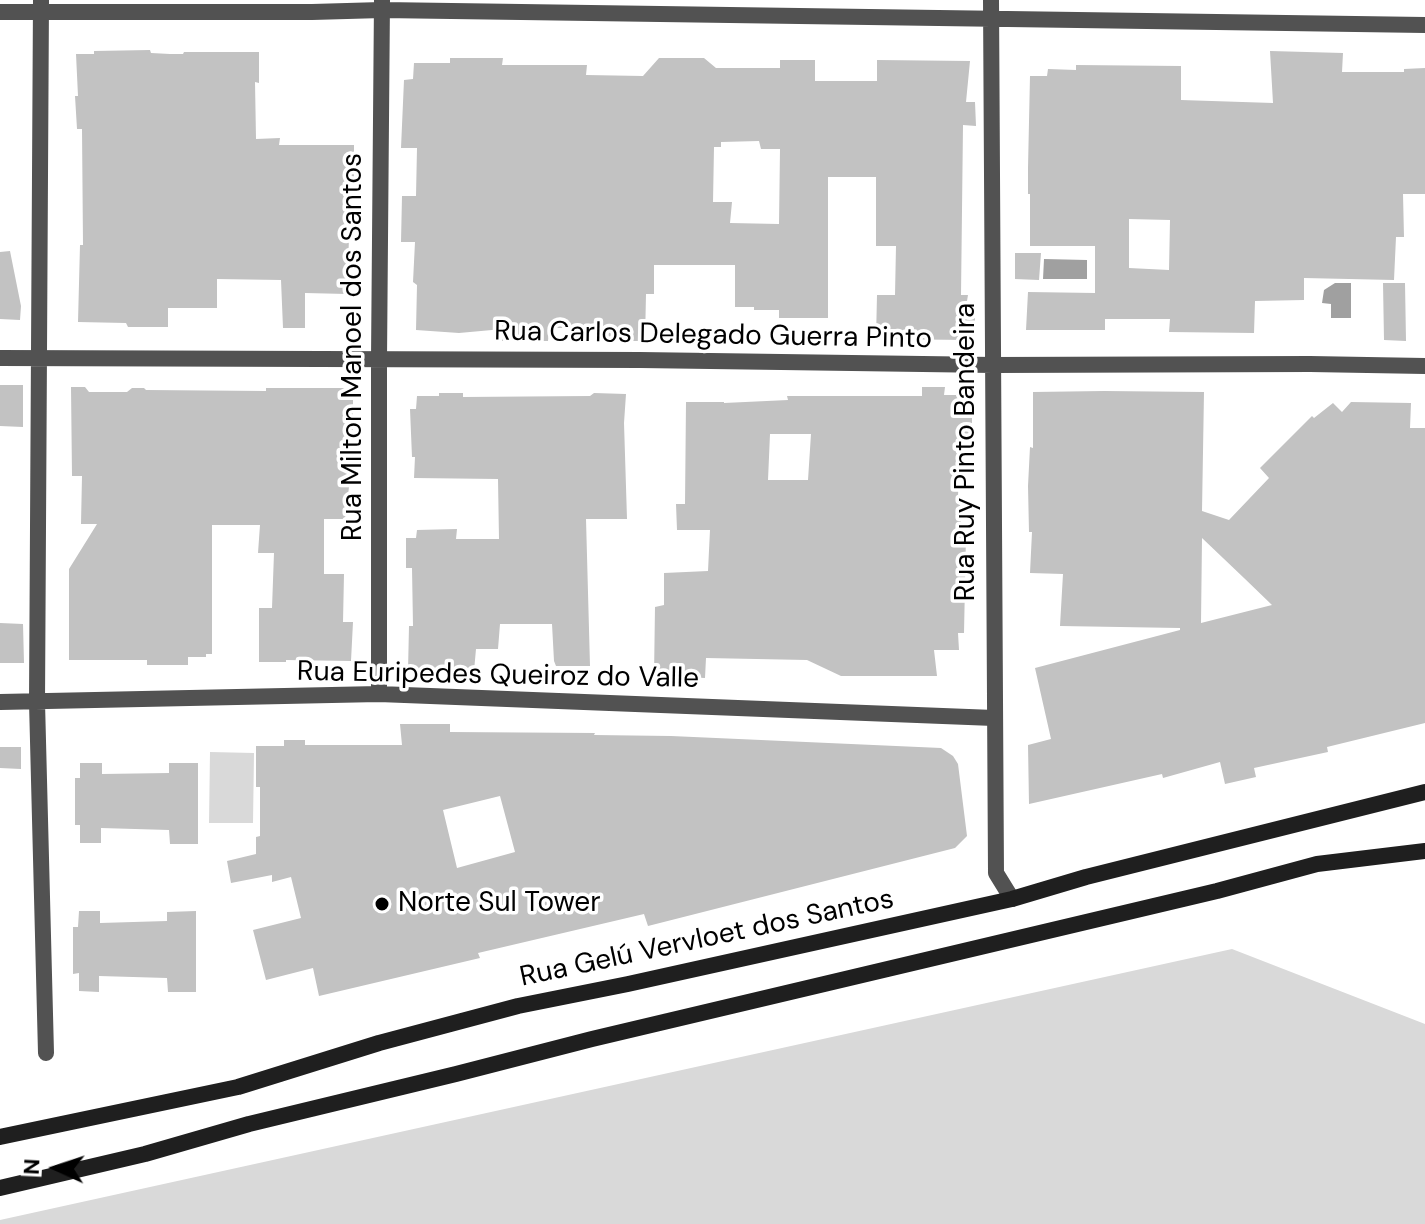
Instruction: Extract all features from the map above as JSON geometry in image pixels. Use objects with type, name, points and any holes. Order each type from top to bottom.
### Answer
[{"type":"main road","name":"Rua Gelú Vervloet dos Santos","points":[[0,1137],[238,1087],[379,1043],[518,1006],[1012,899],[1086,877],[1425,792]]},
{"type":"main road","points":[[1400,798],[1425,799]]},
{"type":"main road","points":[[0,1188],[145,1154],[249,1124],[606,1035],[1217,891],[1317,864],[1425,851]]},
{"type":"street","name":"Rua Ruy Pinto Bandeira","points":[[991,0],[996,873],[1012,899]]},
{"type":"street","points":[[0,12],[41,6],[312,12],[382,5],[1425,25]]},
{"type":"street","name":"Rua Milton Manoel dos Santos","points":[[379,694],[382,5]]},
{"type":"street","points":[[41,6],[37,702],[46,1053]]},
{"type":"street","name":"Rua Carlos Delegado Guerra Pinto","points":[[0,358],[1425,366]]},
{"type":"street","name":"Rua Euripedes Queiroz do Valle","points":[[0,702],[379,694],[994,718]]},
{"type":"shaded area","points":[[1044,259],[1087,260],[1087,279],[1043,279]]},
{"type":"shaded area","points":[[1335,283],[1351,283],[1351,318],[1331,318],[1331,304],[1322,303],[1324,290]]},
{"type":"shaded area","points":[[210,752],[254,753],[253,823],[209,823]]},
{"type":"shaded area","points":[[1232,949],[1425,1024],[1425,1224],[0,1224],[0,1220]]},
{"type":"building","points":[[150,50],[151,53],[170,54],[259,52],[259,83],[255,82],[256,139],[280,138],[279,145],[354,145],[347,294],[305,293],[305,328],[283,328],[281,280],[217,279],[217,308],[168,308],[168,327],[78,322],[80,245],[83,245],[82,129],[77,129],[76,54]]},
{"type":"building","points":[[1270,51],[1343,53],[1342,72],[1404,72],[1404,69],[1425,68],[1425,194],[1403,194],[1404,237],[1396,237],[1394,280],[1304,278],[1304,300],[1255,301],[1254,333],[1169,332],[1170,319],[1105,319],[1105,330],[1026,330],[1028,292],[1095,293],[1095,246],[1030,246],[1030,76],[1047,76],[1048,69],[1076,70],[1076,65],[1181,66],[1181,100],[1273,103]],"holes":[[[1129,219],[1170,220],[1169,270],[1129,268]]]},
{"type":"building","points":[[450,58],[503,58],[502,65],[587,65],[586,75],[643,76],[659,58],[704,58],[716,68],[780,68],[780,60],[815,60],[815,81],[877,81],[877,60],[970,61],[966,102],[975,102],[976,126],[963,125],[961,295],[968,295],[967,301],[975,301],[975,333],[967,333],[967,340],[876,339],[877,295],[895,295],[896,246],[876,246],[876,177],[828,177],[828,318],[779,318],[779,310],[735,307],[735,265],[654,265],[654,294],[646,294],[645,341],[599,341],[597,328],[549,328],[548,341],[502,341],[503,329],[459,333],[416,330],[417,285],[413,282],[415,242],[401,242],[402,196],[416,196],[417,148],[401,148],[404,80],[413,79],[414,63],[450,63]],"holes":[[[759,141],[761,149],[780,149],[779,224],[730,223],[732,202],[713,202],[714,147],[721,147],[721,142]]]},
{"type":"building","points":[[10,251],[21,306],[20,320],[0,319],[0,252]]},
{"type":"building","points":[[1015,253],[1041,253],[1039,280],[1015,279]]},
{"type":"building","points":[[1383,283],[1405,283],[1406,341],[1384,340]]},
{"type":"building","points":[[0,385],[23,385],[23,427],[0,426]]},
{"type":"building","points":[[71,387],[85,387],[89,392],[127,392],[132,388],[266,391],[266,388],[353,388],[353,430],[347,430],[351,471],[345,519],[324,519],[324,574],[344,574],[343,622],[353,622],[351,661],[259,662],[259,608],[272,608],[274,553],[258,553],[260,525],[212,525],[212,654],[188,657],[188,665],[147,665],[147,660],[69,660],[69,569],[97,524],[81,524],[82,476],[72,476]]},
{"type":"building","points":[[922,387],[945,387],[944,395],[972,395],[972,435],[960,435],[958,497],[961,535],[966,535],[964,633],[958,633],[959,650],[934,650],[937,676],[841,676],[807,660],[706,658],[705,678],[654,676],[655,607],[664,605],[664,573],[708,571],[710,530],[677,530],[676,504],[685,504],[686,402],[788,400],[787,396],[922,396]],"holes":[[[770,434],[811,434],[808,480],[768,480]]]},
{"type":"building","points":[[1033,392],[1204,392],[1202,511],[1229,520],[1269,478],[1260,468],[1312,416],[1314,418],[1333,403],[1342,412],[1351,402],[1411,403],[1410,428],[1425,428],[1425,723],[1327,747],[1328,752],[1254,768],[1256,777],[1225,784],[1220,762],[1163,778],[1162,774],[1029,804],[1028,745],[1051,739],[1035,668],[1180,630],[1060,626],[1063,574],[1030,573],[1032,532],[1029,532],[1028,486],[1030,447],[1033,448]],"holes":[[[1202,538],[1272,605],[1201,623]]]},
{"type":"building","points":[[439,393],[463,393],[463,397],[626,394],[627,519],[586,519],[590,666],[556,666],[552,624],[500,624],[498,649],[476,649],[474,671],[408,671],[409,626],[413,626],[412,568],[406,568],[406,538],[416,538],[417,530],[457,529],[456,539],[499,539],[498,479],[414,478],[410,409],[416,409],[417,396],[439,396]]},
{"type":"building","points":[[0,623],[23,624],[24,663],[0,663]]},
{"type":"building","points":[[400,724],[450,724],[450,732],[595,733],[941,748],[958,764],[967,836],[955,848],[648,926],[644,914],[478,953],[480,958],[319,996],[313,968],[266,980],[253,930],[301,918],[291,877],[272,882],[272,875],[231,883],[227,861],[256,854],[256,837],[260,836],[256,746],[284,746],[284,740],[305,740],[305,745],[402,745]],"holes":[[[500,796],[515,852],[457,868],[443,810]]]},
{"type":"building","points":[[0,747],[21,747],[21,769],[0,768]]},
{"type":"building","points":[[80,763],[102,763],[102,774],[169,773],[169,763],[198,763],[198,844],[170,844],[169,830],[101,828],[101,843],[80,843],[80,825],[75,825],[75,778],[80,778]]},
{"type":"building","points":[[79,911],[100,911],[100,923],[167,921],[167,912],[196,911],[196,992],[168,992],[167,978],[99,976],[99,992],[79,991],[79,973],[73,974],[73,927],[78,927]]},
{"type":"place","name":"Norte Sul Tower","points":[[382,904]]}]
